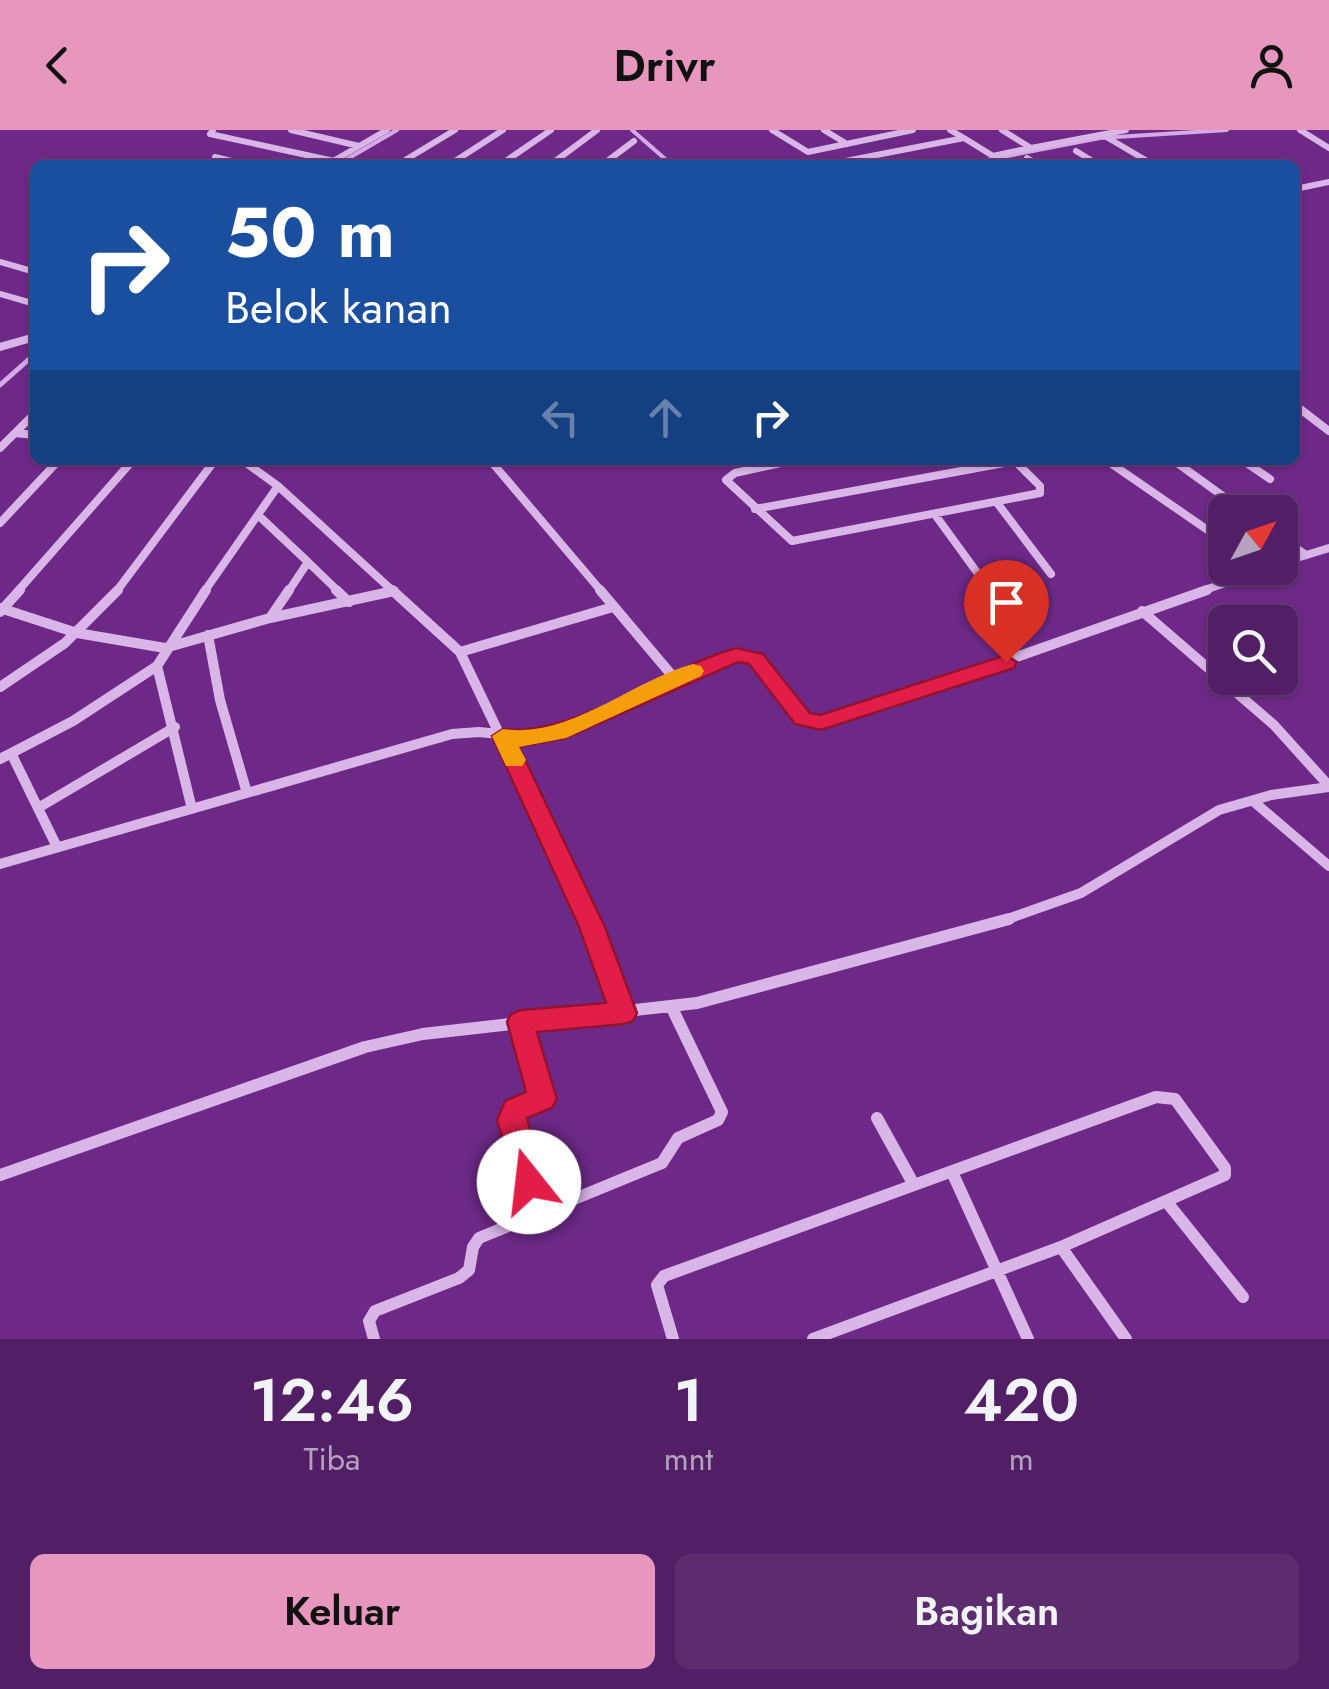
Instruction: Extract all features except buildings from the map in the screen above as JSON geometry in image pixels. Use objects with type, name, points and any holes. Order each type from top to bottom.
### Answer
[{"type":"street","points":[[212,130],[210,134],[318,160]]},
{"type":"street","points":[[291,130],[359,146]]},
{"type":"street","points":[[336,160],[385,130]]},
{"type":"street","points":[[405,160],[454,130]]},
{"type":"street","points":[[456,160],[503,130]]},
{"type":"street","points":[[507,160],[550,130]]},
{"type":"street","points":[[557,160],[597,130]]},
{"type":"street","points":[[772,130],[808,152],[913,130]]},
{"type":"street","points":[[824,130],[848,145]]},
{"type":"street","points":[[880,130],[888,136]]},
{"type":"street","points":[[950,130],[993,156],[1126,130]]},
{"type":"street","points":[[1002,130],[1031,148]]},
{"type":"street","points":[[1093,130],[1146,160]]},
{"type":"street","points":[[1300,130],[1329,148]]},
{"type":"street","points":[[851,160],[964,138]]},
{"type":"street","points":[[609,160],[634,141]]},
{"type":"street","points":[[1076,151],[1091,160]]},
{"type":"street","points":[[215,157],[227,160]]},
{"type":"street","points":[[1300,188],[1329,182]]},
{"type":"street","points":[[0,262],[30,271]]},
{"type":"street","points":[[0,294],[30,303]]},
{"type":"street","points":[[0,347],[30,338]]},
{"type":"street","points":[[1300,410],[1329,431]]},
{"type":"street","points":[[0,448],[30,418]]},
{"type":"street","points":[[15,433],[30,434]]},
{"type":"street","points":[[0,523],[54,465]]},
{"type":"street","points":[[129,465],[1,611],[78,633],[165,648],[270,618],[394,590]]},
{"type":"street","points":[[0,687],[47,659],[78,633],[158,540],[211,465]]},
{"type":"street","points":[[249,465],[278,486],[460,652],[592,927],[624,1013]]},
{"type":"street","points":[[495,465],[676,679]]},
{"type":"street","points":[[770,465],[726,477],[792,541],[1040,493],[1040,486],[1018,465]]},
{"type":"street","points":[[755,509],[992,465]]},
{"type":"street","points":[[1113,465],[1208,530]]},
{"type":"street","points":[[1179,465],[1221,495]]},
{"type":"street","points":[[1249,465],[1270,479]]},
{"type":"street","points":[[57,847],[6,757],[156,666],[278,486]]},
{"type":"street","points":[[998,504],[1052,574]]},
{"type":"street","points":[[258,515],[350,602]]},
{"type":"street","points":[[936,516],[984,582]]},
{"type":"street","points":[[1298,557],[1329,548]]},
{"type":"street","points":[[1298,549],[1306,555]]},
{"type":"street","points":[[270,618],[308,562]]},
{"type":"street","points":[[0,864],[474,728],[520,739],[558,732],[723,658],[756,659],[803,719],[821,722],[959,680],[1218,585]]},
{"type":"street","points":[[460,652],[613,607]]},
{"type":"street","points":[[0,1174],[365,1046],[423,1034],[671,1006],[900,951],[1081,893],[1219,810],[1298,789],[1329,786],[1274,726],[1142,611]]},
{"type":"street","points":[[208,635],[220,700],[246,793]]},
{"type":"street","points":[[156,666],[175,726],[192,809]]},
{"type":"street","points":[[38,808],[175,726]]},
{"type":"street","points":[[1253,801],[1329,866]]},
{"type":"street","points":[[374,1339],[369,1321],[375,1312],[460,1278],[470,1270],[473,1247],[479,1238],[662,1163],[670,1155],[674,1141],[718,1120],[722,1112],[671,1006]]},
{"type":"street","points":[[521,1022],[542,1099],[515,1110],[512,1120],[537,1213]]},
{"type":"street","points":[[673,1339],[657,1285],[664,1276],[1168,1096],[1175,1099],[1225,1168],[1225,1175],[1061,1247],[813,1339]]},
{"type":"street","points":[[878,1118],[914,1184]]},
{"type":"street","points":[[952,1172],[1028,1339]]},
{"type":"street","points":[[1166,1201],[1243,1297]]},
{"type":"street","points":[[1061,1247],[1123,1338]]},
{"type":"waterway","points":[[346,160],[397,130]]},
{"type":"waterway","points":[[632,130],[666,160]]},
{"type":"waterway","points":[[987,160],[1100,138],[1227,130]]},
{"type":"waterway","points":[[0,385],[30,358]]},
{"type":"slow traffic","points":[[514,760],[503,736],[538,738],[558,732],[693,671]]},
{"type":"route","points":[[529,1182],[512,1120],[515,1110],[542,1099],[521,1022],[624,1013],[592,927],[503,736],[538,738],[558,732],[736,654],[756,659],[803,719],[810,722],[840,719],[1006,662]]}]
